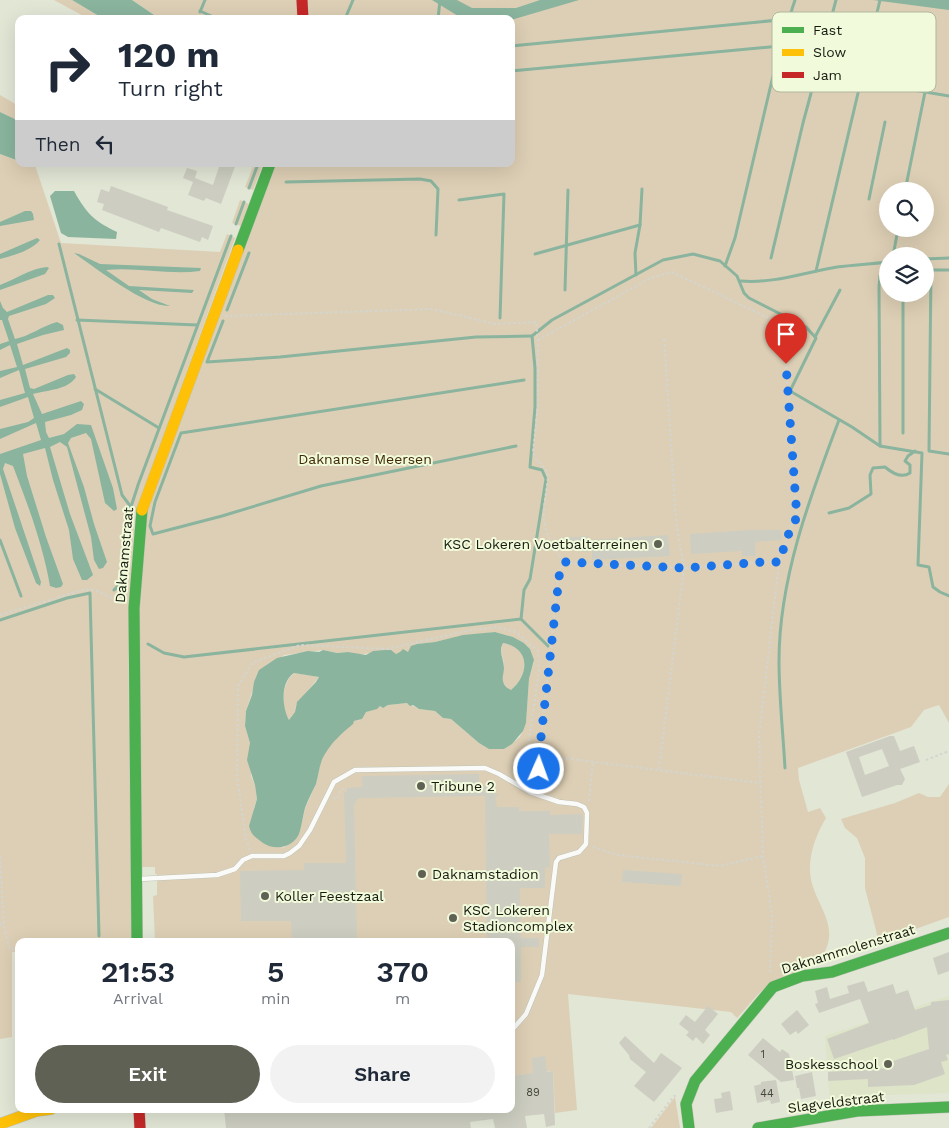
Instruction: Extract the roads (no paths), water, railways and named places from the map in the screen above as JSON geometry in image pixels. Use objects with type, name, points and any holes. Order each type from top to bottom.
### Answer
[{"type":"street","points":[[302,0],[303,15]]},
{"type":"street","name":"Daknamstraat","points":[[137,938],[134,608],[142,506],[269,167]]},
{"type":"street","name":"Daknammolenstraat","points":[[689,1128],[685,1106],[687,1096],[695,1081],[773,987],[802,976],[832,972],[949,933]]},
{"type":"street","name":"Slagveldstraat","points":[[758,1128],[857,1111],[949,1107]]},
{"type":"street","points":[[0,1124],[28,1113]]},
{"type":"street","points":[[139,1113],[140,1128]]},
{"type":"lane","points":[[136,879],[217,875],[235,869],[243,860],[252,856],[284,856],[299,846],[310,830],[334,782],[355,770],[485,768],[544,798],[584,807],[587,813],[586,844],[579,852],[559,858],[556,862],[542,976],[526,1014],[515,1026]]},
{"type":"waterway","points":[[200,12],[205,0]]},
{"type":"waterway","points":[[347,15],[353,0]]},
{"type":"waterway","points":[[438,15],[440,0]]},
{"type":"waterway","points":[[791,12],[795,0]]},
{"type":"waterway","points":[[833,12],[836,0]]},
{"type":"waterway","points":[[877,12],[880,0]]},
{"type":"waterway","points":[[200,11],[209,15]]},
{"type":"waterway","points":[[515,46],[772,21]]},
{"type":"waterway","points":[[515,71],[772,47]]},
{"type":"waterway","points":[[725,266],[735,238],[772,80]]},
{"type":"waterway","points":[[771,258],[811,92]]},
{"type":"waterway","points":[[816,271],[858,92]]},
{"type":"waterway","points":[[907,182],[925,92]]},
{"type":"waterway","points":[[926,92],[949,96]]},
{"type":"waterway","points":[[869,199],[885,122]]},
{"type":"waterway","points":[[249,188],[257,167]]},
{"type":"waterway","points":[[286,182],[420,179],[431,181],[438,189],[436,235]]},
{"type":"waterway","points":[[636,275],[635,253],[640,225],[642,189]]},
{"type":"waterway","points":[[565,290],[568,190]]},
{"type":"waterway","points":[[459,200],[504,194],[500,318]]},
{"type":"waterway","points":[[236,224],[244,202]]},
{"type":"waterway","points":[[535,254],[640,225]]},
{"type":"waterway","points":[[114,590],[120,584],[124,575],[128,552],[131,507],[138,485],[231,236]]},
{"type":"waterway","points":[[895,247],[897,237]]},
{"type":"waterway","points":[[59,244],[122,495],[131,507]]},
{"type":"waterway","points":[[227,310],[249,253]]},
{"type":"waterway","points":[[548,646],[521,619],[524,590],[530,579],[546,479],[542,470],[530,467],[535,407],[535,368],[532,336],[552,320],[663,260],[693,254],[720,261],[737,276],[744,293],[749,298],[806,327],[816,338],[790,391],[852,427],[880,446],[922,453],[918,565],[929,567],[933,587],[949,596]]},
{"type":"waterway","points":[[934,259],[949,258]]},
{"type":"waterway","points":[[741,281],[765,281],[837,267],[879,263]]},
{"type":"waterway","points":[[934,270],[949,270]]},
{"type":"waterway","points":[[815,337],[840,290]]},
{"type":"waterway","points":[[879,302],[880,446]]},
{"type":"waterway","points":[[903,302],[903,433]]},
{"type":"waterway","points":[[931,302],[929,451],[949,454]]},
{"type":"waterway","points":[[77,320],[197,325]]},
{"type":"waterway","points":[[223,321],[207,362],[280,357],[476,337],[532,336]]},
{"type":"waterway","points":[[516,446],[321,486],[222,516],[153,534],[150,526],[155,502],[181,433],[524,380]]},
{"type":"waterway","points":[[95,389],[159,428]]},
{"type":"waterway","points":[[785,768],[779,661],[784,599],[790,569],[807,508],[839,420]]},
{"type":"waterway","points":[[829,513],[849,508],[871,494],[870,475],[873,468],[885,467],[900,475],[910,473],[910,465],[905,461],[915,451]]},
{"type":"waterway","points":[[0,540],[21,596]]},
{"type":"waterway","points":[[0,620],[67,598],[90,593],[99,936]]},
{"type":"waterway","points":[[148,644],[164,653],[184,657],[521,619]]},
{"type":"place","name":"KSC Lokeren Voetbalterreinen","points":[[658,544]]},
{"type":"place","name":"Tribune 2","points":[[421,786]]},
{"type":"place","name":"Daknamstadion","points":[[422,874]]},
{"type":"place","name":"Koller Feestzaal","points":[[265,896]]},
{"type":"place","name":"KSC Lokeren Stadioncomplex","points":[[453,918]]},
{"type":"place","name":"Boskesschool","points":[[888,1064]]},
{"type":"park label","name":"Daknamse Meersen","points":[[365,459]]}]
